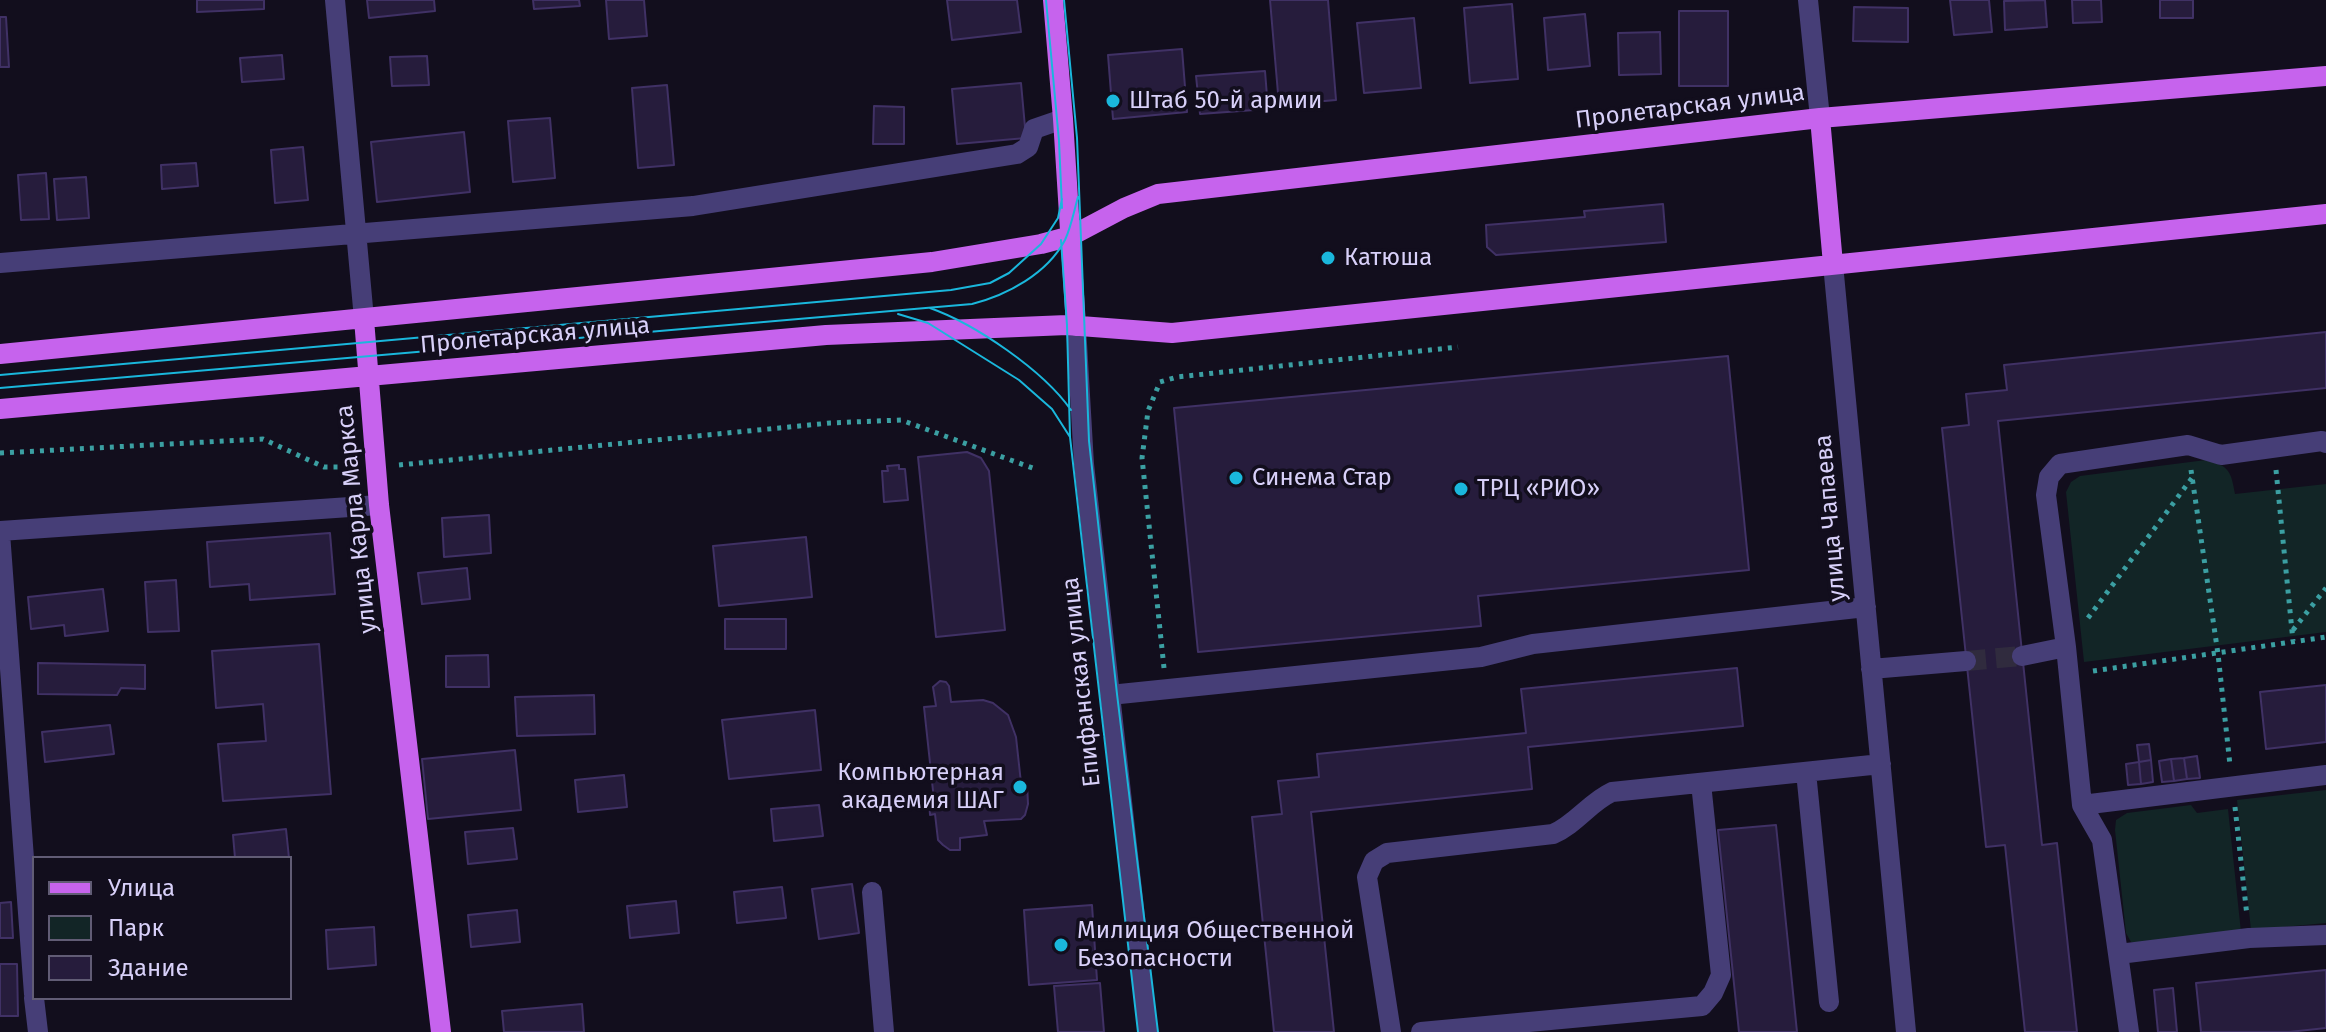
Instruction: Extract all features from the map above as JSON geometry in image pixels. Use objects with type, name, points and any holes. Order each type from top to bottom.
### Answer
[{"type":"main road","points":[[1053,0],[1076,326]]},
{"type":"main road","name":"Пролетарская улица","points":[[0,354],[932,262],[1071,236],[1158,194],[1820,118],[2326,76]]},
{"type":"main road","name":"улица Чапаева","points":[[1820,118],[1833,264]]},
{"type":"main road","name":"Пролетарская улица","points":[[0,409],[826,335],[1076,326],[1172,333],[2326,214]]},
{"type":"main road","name":"улица Карла Маркса","points":[[364,319],[379,505],[441,1032]]},
{"type":"street","name":"улица Карла Маркса","points":[[335,0],[364,319]]},
{"type":"street","name":"улица Чапаева","points":[[1808,0],[1820,118]]},
{"type":"street","points":[[0,263],[693,206],[1017,154],[1028,147],[1034,129],[1063,119]]},
{"type":"street","name":"улица Чапаева","points":[[1833,264],[1906,1032]]},
{"type":"street","name":"Епифанская улица","points":[[1076,326],[1084,464],[1148,1032]]},
{"type":"street","points":[[2129,1032],[2102,840],[2082,805],[2046,495],[2049,477],[2060,464],[2188,445],[2221,455],[2322,441],[2326,443]]},
{"type":"street","points":[[32,969],[0,532],[379,505]]},
{"type":"street","points":[[1110,695],[1481,657],[1533,644],[1866,607]]},
{"type":"street","points":[[2022,656],[2066,647]]},
{"type":"street","points":[[1871,669],[1966,661]]},
{"type":"street","points":[[1391,1032],[1367,877],[1374,861],[1387,853],[1553,834],[1565,829],[1599,798],[1612,792],[1881,764]]},
{"type":"street","points":[[1806,772],[1829,1002]]},
{"type":"street","points":[[2082,805],[2326,775]]},
{"type":"street","points":[[1421,1032],[1702,1006],[1713,993],[1721,975],[1701,783]]},
{"type":"street","points":[[872,892],[884,1032]]},
{"type":"street","points":[[2119,954],[2249,938],[2326,935]]},
{"type":"street","points":[[34,1000],[38,1032]]},
{"type":"path","points":[[1166,689],[1142,458],[1148,411],[1160,382],[1177,377],[1458,347]]},
{"type":"path","points":[[0,453],[263,439],[324,467],[376,467],[815,425],[901,420],[1038,470]]},
{"type":"path","points":[[2188,445],[2218,654],[2249,938]]},
{"type":"path","points":[[2274,449],[2293,641]]},
{"type":"path","points":[[2066,647],[2192,477]]},
{"type":"path","points":[[2292,630],[2326,588]]},
{"type":"path","points":[[2068,675],[2326,637]]},
{"type":"green space","points":[[2206,460],[2228,471],[2235,494],[2326,484],[2326,632],[2084,662],[2066,492],[2071,482],[2080,476]]},
{"type":"green space","points":[[2326,790],[2326,923],[2251,930],[2237,800]]},
{"type":"green space","points":[[2191,805],[2197,813],[2228,809],[2241,932],[2131,942],[2126,933],[2116,820],[2127,813]]},
{"type":"building","points":[[197,0],[264,0],[264,9],[197,12]]},
{"type":"building","points":[[367,0],[434,0],[435,11],[369,18]]},
{"type":"building","points":[[533,0],[579,0],[580,6],[534,9]]},
{"type":"building","points":[[606,0],[644,0],[647,36],[609,39]]},
{"type":"building","points":[[947,0],[1017,0],[1021,32],[952,40]]},
{"type":"building","points":[[1270,0],[1328,0],[1336,100],[1279,105]]},
{"type":"building","points":[[1950,0],[1989,0],[1992,32],[1954,35]]},
{"type":"building","points":[[2045,0],[2047,27],[2005,30],[2004,1]]},
{"type":"building","points":[[2072,0],[2101,0],[2102,22],[2073,23]]},
{"type":"building","points":[[2160,0],[2193,0],[2193,18],[2160,18]]},
{"type":"building","points":[[1512,4],[1518,79],[1470,83],[1464,8]]},
{"type":"building","points":[[1854,7],[1908,8],[1908,42],[1853,41]]},
{"type":"building","points":[[1679,11],[1728,11],[1728,86],[1679,86]]},
{"type":"building","points":[[1585,14],[1590,66],[1548,70],[1544,18]]},
{"type":"building","points":[[0,17],[6,17],[9,67],[0,67]]},
{"type":"building","points":[[1414,18],[1421,88],[1364,93],[1357,23]]},
{"type":"building","points":[[1660,32],[1661,74],[1619,75],[1618,33]]},
{"type":"building","points":[[1182,49],[1187,112],[1113,119],[1108,55]]},
{"type":"building","points":[[282,55],[284,79],[242,82],[240,58]]},
{"type":"building","points":[[427,56],[429,85],[392,86],[390,57]]},
{"type":"building","points":[[1265,71],[1268,109],[1200,114],[1196,76]]},
{"type":"building","points":[[1021,83],[1026,138],[957,144],[952,89]]},
{"type":"building","points":[[667,85],[674,165],[638,168],[632,88]]},
{"type":"building","points":[[874,106],[904,107],[904,144],[873,144]]},
{"type":"building","points":[[550,118],[555,178],[513,182],[508,121]]},
{"type":"building","points":[[464,132],[470,192],[377,202],[371,142]]},
{"type":"building","points":[[303,147],[308,200],[275,203],[271,150]]},
{"type":"building","points":[[196,163],[198,186],[162,189],[161,165]]},
{"type":"building","points":[[46,173],[49,219],[21,220],[18,175]]},
{"type":"building","points":[[86,177],[89,218],[57,220],[54,179]]},
{"type":"building","points":[[1663,204],[1666,242],[1496,255],[1487,247],[1486,225],[1585,217],[1584,211]]},
{"type":"building","points":[[2326,332],[2326,388],[1998,421],[2042,845],[2057,843],[2077,1032],[2025,1032],[2005,845],[1986,847],[1942,428],[1969,425],[1966,394],[2007,390],[2004,365]]},
{"type":"building","name":"ТРЦ «РИО»","points":[[1728,356],[1749,570],[1478,596],[1481,626],[1198,652],[1174,408]]},
{"type":"building","points":[[967,452],[981,458],[989,471],[1005,630],[936,637],[918,457]]},
{"type":"building","points":[[899,465],[899,469],[905,469],[908,500],[884,502],[882,471],[888,471],[887,466]]},
{"type":"building","points":[[489,515],[491,553],[444,557],[442,518]]},
{"type":"building","points":[[330,533],[335,594],[250,600],[249,584],[210,587],[207,542]]},
{"type":"building","points":[[806,537],[812,597],[719,606],[713,546]]},
{"type":"building","points":[[467,568],[470,599],[422,604],[418,573]]},
{"type":"building","points":[[176,580],[179,631],[148,632],[145,582]]},
{"type":"building","points":[[103,589],[108,631],[65,636],[64,625],[31,629],[28,597]]},
{"type":"building","points":[[725,619],[786,619],[786,649],[725,649]]},
{"type":"building","points":[[319,644],[331,794],[223,801],[218,744],[266,741],[263,704],[216,708],[212,651]]},
{"type":"building","points":[[488,655],[489,687],[446,687],[446,656]]},
{"type":"building","points":[[38,663],[145,665],[145,689],[121,688],[117,695],[38,694]]},
{"type":"building","points":[[1737,668],[1743,726],[1528,747],[1532,789],[1311,812],[1334,1032],[1274,1032],[1252,817],[1282,814],[1278,781],[1319,777],[1317,754],[1526,733],[1521,689]]},
{"type":"building","points":[[940,681],[949,686],[951,702],[983,700],[993,703],[1008,715],[1016,737],[1021,783],[1027,783],[1028,804],[1021,819],[984,821],[987,835],[960,838],[960,850],[950,850],[938,840],[935,814],[930,815],[929,800],[934,800],[924,707],[936,706],[933,687]]},
{"type":"building","points":[[2326,685],[2326,742],[2266,749],[2260,692]]},
{"type":"building","points":[[594,695],[595,734],[517,736],[515,697]]},
{"type":"building","points":[[815,710],[821,770],[729,779],[722,720]]},
{"type":"building","points":[[110,725],[114,754],[45,762],[42,732]]},
{"type":"building","points":[[2149,744],[2151,760],[2139,762],[2137,745]]},
{"type":"building","points":[[515,750],[521,810],[428,819],[422,759]]},
{"type":"building","points":[[2197,756],[2200,778],[2187,779],[2184,758]]},
{"type":"building","points":[[2184,758],[2187,779],[2174,781],[2171,759]]},
{"type":"building","points":[[2171,759],[2174,781],[2162,782],[2159,761]]},
{"type":"building","points":[[2151,760],[2153,782],[2141,784],[2139,762]]},
{"type":"building","points":[[2139,762],[2141,784],[2128,785],[2126,764]]},
{"type":"building","points":[[624,775],[627,807],[578,812],[575,780]]},
{"type":"building","points":[[819,805],[823,836],[774,841],[771,809]]},
{"type":"building","points":[[1776,825],[1797,1032],[1739,1032],[1718,830]]},
{"type":"building","points":[[513,828],[517,859],[468,864],[465,832]]},
{"type":"building","points":[[286,829],[289,856],[235,856],[233,835]]},
{"type":"building","points":[[852,884],[859,933],[819,939],[812,889]]},
{"type":"building","points":[[782,887],[786,918],[737,923],[734,892]]},
{"type":"building","points":[[676,901],[679,933],[630,938],[627,906]]},
{"type":"building","points":[[11,902],[13,938],[0,938],[0,903]]},
{"type":"building","name":"Милиция Общественной Безопасности","points":[[1092,905],[1097,980],[1029,985],[1024,910]]},
{"type":"building","points":[[517,910],[520,942],[471,947],[468,915]]},
{"type":"building","points":[[374,927],[376,965],[328,969],[326,930]]},
{"type":"building","points":[[0,964],[17,964],[18,1016],[0,1016]]},
{"type":"building","points":[[2326,970],[2326,1028],[2289,1032],[2201,1032],[2196,983]]},
{"type":"building","points":[[1100,983],[1104,1032],[1058,1032],[1054,986]]},
{"type":"building","points":[[2173,988],[2177,1032],[2158,1032],[2154,990]]},
{"type":"building","points":[[582,1004],[584,1032],[504,1032],[502,1011]]},
{"type":"tunnel","points":[[1966,661],[2022,656]]},
{"type":"tram line","points":[[1046,0],[1062,208]]},
{"type":"tram line","points":[[1064,0],[1077,138],[1089,441],[1158,1032]]},
{"type":"tram line","points":[[0,388],[972,304],[1012,289],[1048,263],[1065,240],[1078,197]]},
{"type":"tram line","points":[[0,375],[951,290],[990,283],[1009,273],[1041,244],[1058,218],[1062,199]]},
{"type":"tram line","points":[[1061,240],[1070,437],[1138,1032]]},
{"type":"tram line","points":[[930,308],[967,325],[1007,350],[1043,379],[1071,410]]},
{"type":"tram line","points":[[898,314],[928,323],[1019,380],[1052,409],[1070,437]]},
{"type":"place","name":"Штаб 50-й армии","points":[[1113,101]]},
{"type":"place","name":"Катюша","points":[[1328,258]]},
{"type":"place","name":"Синема Стар","points":[[1236,478]]},
{"type":"place","name":"ТРЦ «РИО»","points":[[1461,489]]},
{"type":"place","name":"Компьютерная академия ШАГ","points":[[1020,787]]},
{"type":"place","name":"Милиция Общественной Безопасности","points":[[1061,945]]}]
